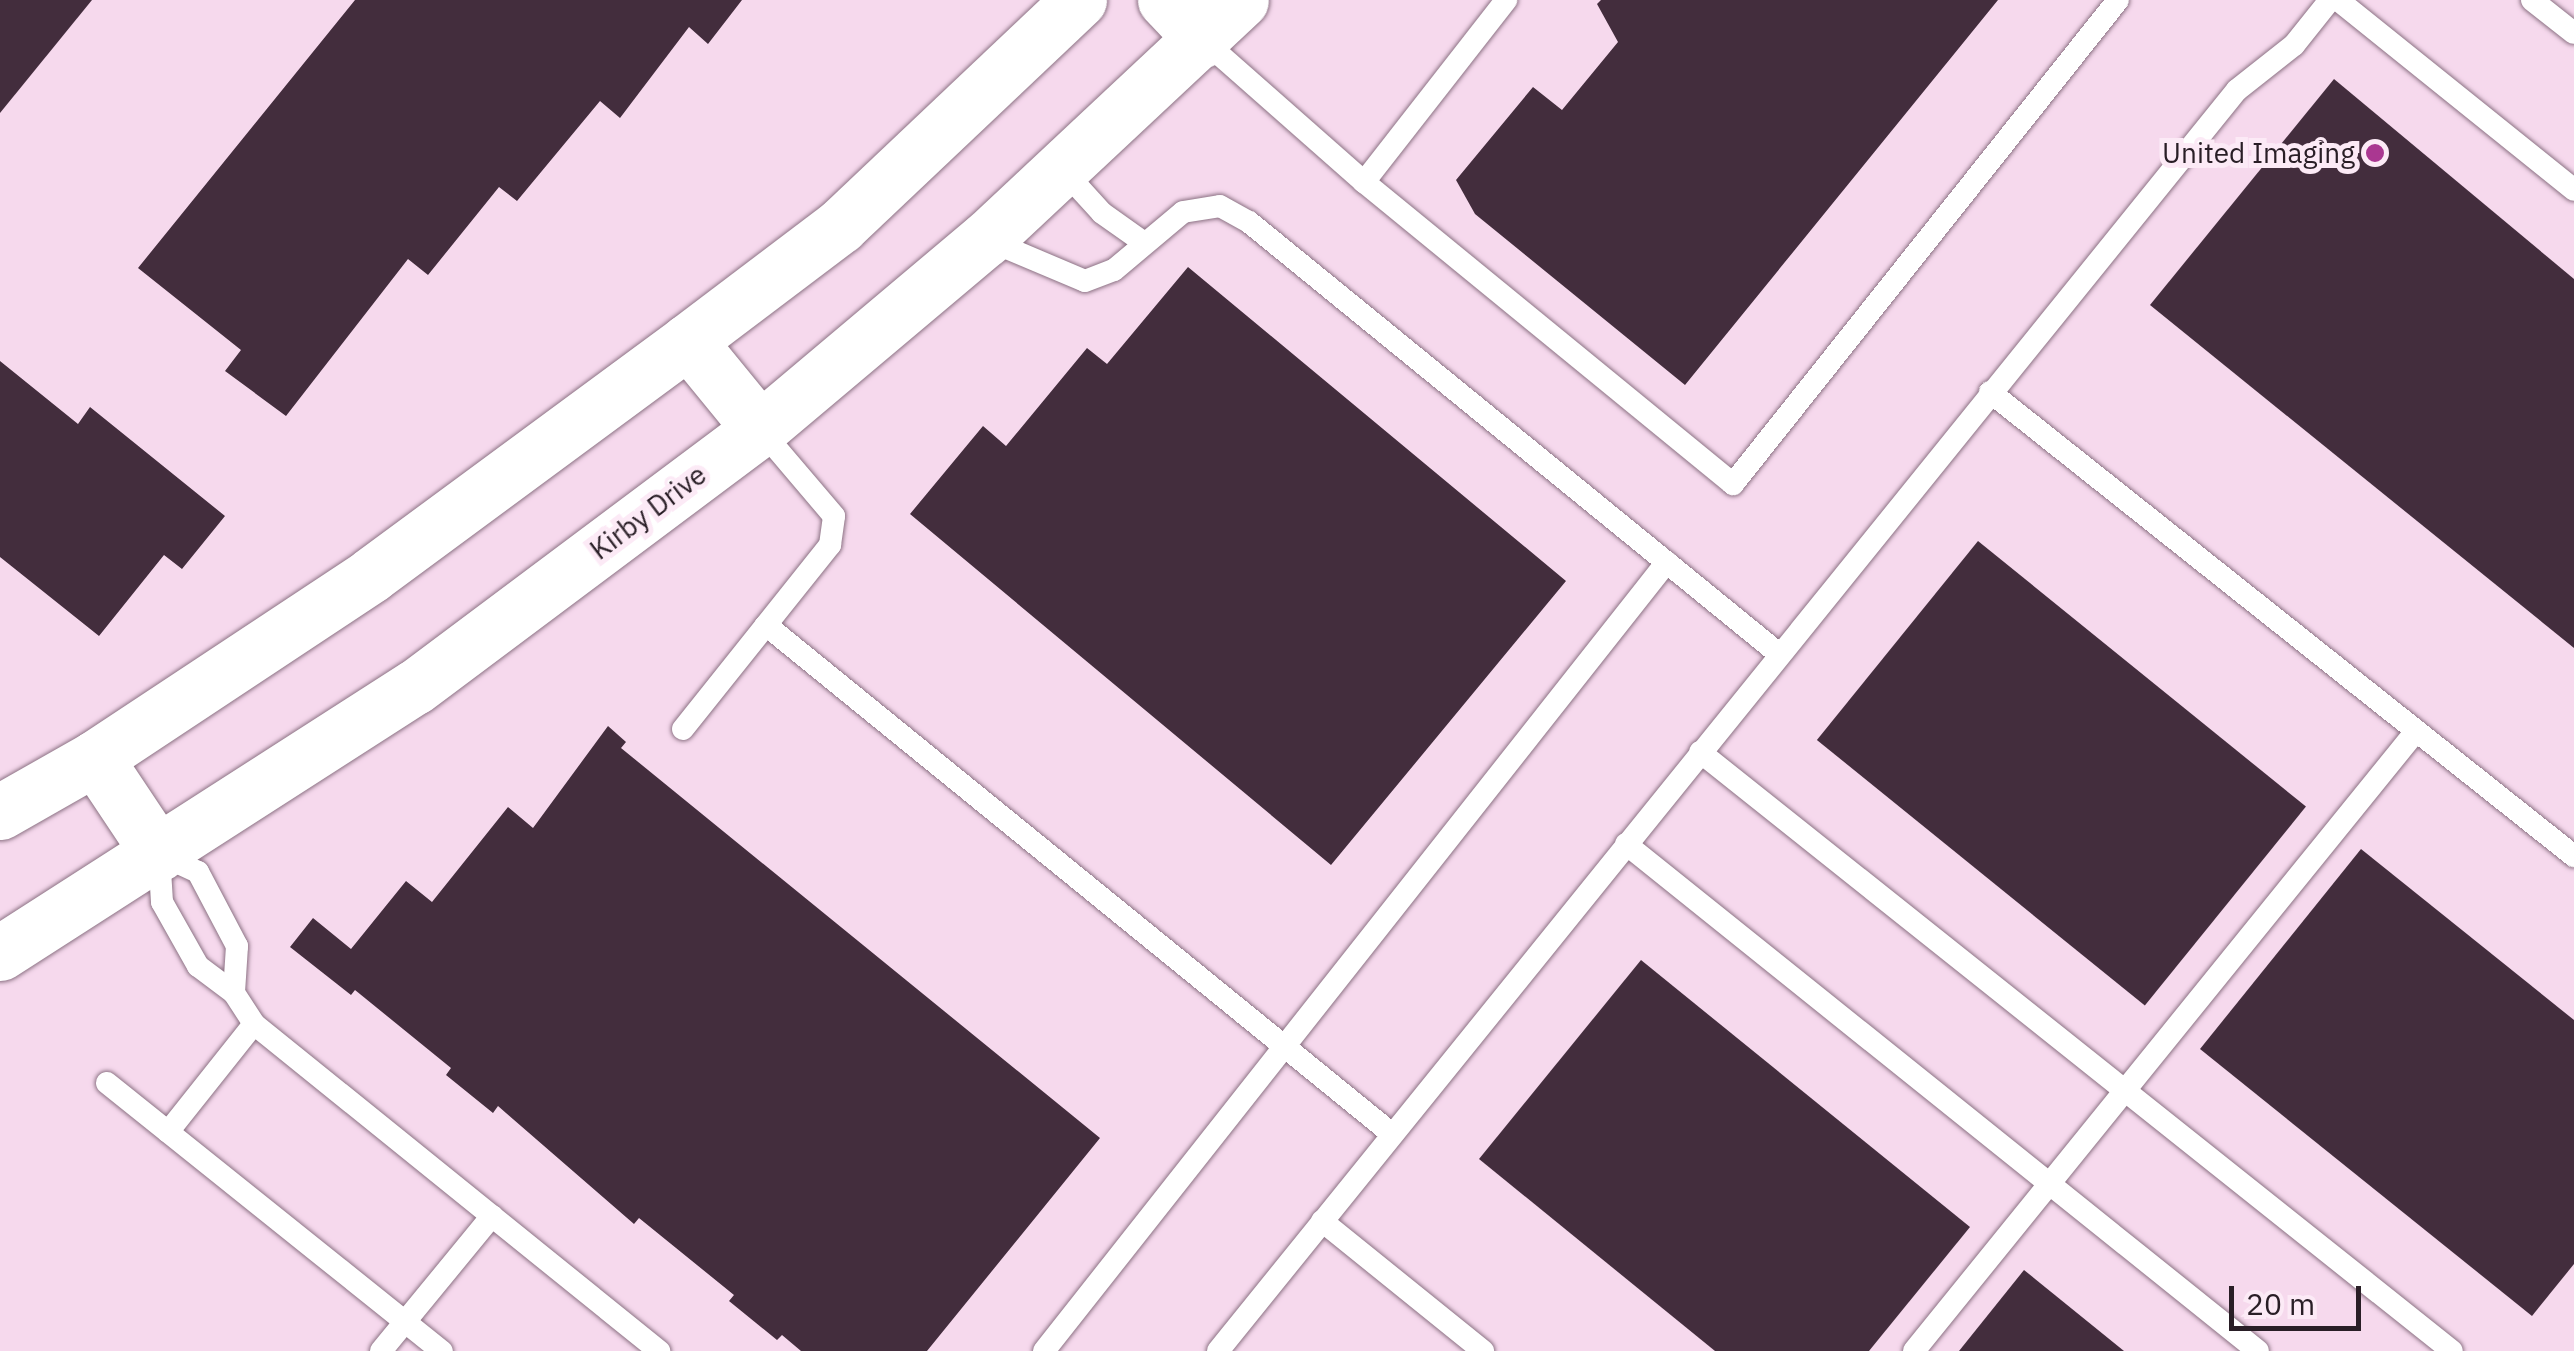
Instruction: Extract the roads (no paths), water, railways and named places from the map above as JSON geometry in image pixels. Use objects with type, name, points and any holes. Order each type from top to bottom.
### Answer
[{"type":"main road","points":[[0,812],[95,758],[371,575],[688,341],[840,226],[1078,0]]},
{"type":"main road","points":[[1165,0],[1203,40]]},
{"type":"main road","name":"Kirby Drive","points":[[0,953],[415,687],[760,429],[986,239],[1203,40],[1240,0]]},
{"type":"main road","points":[[688,341],[760,429]]},
{"type":"main road","points":[[95,758],[159,854]]},
{"type":"lane","points":[[1364,182],[1506,0]]},
{"type":"lane","points":[[1203,40],[1364,182],[1734,484],[2118,0]]},
{"type":"lane","points":[[1218,1351],[2237,90],[2294,45],[2330,0]]},
{"type":"lane","points":[[2338,0],[2574,190]]},
{"type":"lane","points":[[2532,0],[2574,33]]},
{"type":"lane","points":[[1062,169],[1102,213],[1143,242]]},
{"type":"lane","points":[[986,239],[1085,281],[1114,270],[1183,212],[1220,206],[1249,222],[1779,654]]},
{"type":"lane","points":[[1990,392],[2574,856]]},
{"type":"lane","points":[[682,729],[830,545],[834,516],[760,429]]},
{"type":"lane","points":[[1044,1351],[1667,562]]},
{"type":"lane","points":[[766,625],[1392,1134]]},
{"type":"lane","points":[[1914,1351],[2416,730]]},
{"type":"lane","points":[[1700,752],[2452,1351]]},
{"type":"lane","points":[[1626,844],[2258,1351]]},
{"type":"lane","points":[[234,993],[238,946],[198,872],[159,854],[162,902],[198,966],[234,993],[254,1024],[659,1351]]},
{"type":"lane","points":[[168,1132],[254,1024]]},
{"type":"lane","points":[[107,1083],[442,1351]]},
{"type":"lane","points":[[380,1351],[492,1216]]},
{"type":"lane","points":[[1322,1221],[1483,1351]]},
{"type":"place","name":"United Imaging","points":[[2375,153]]}]
